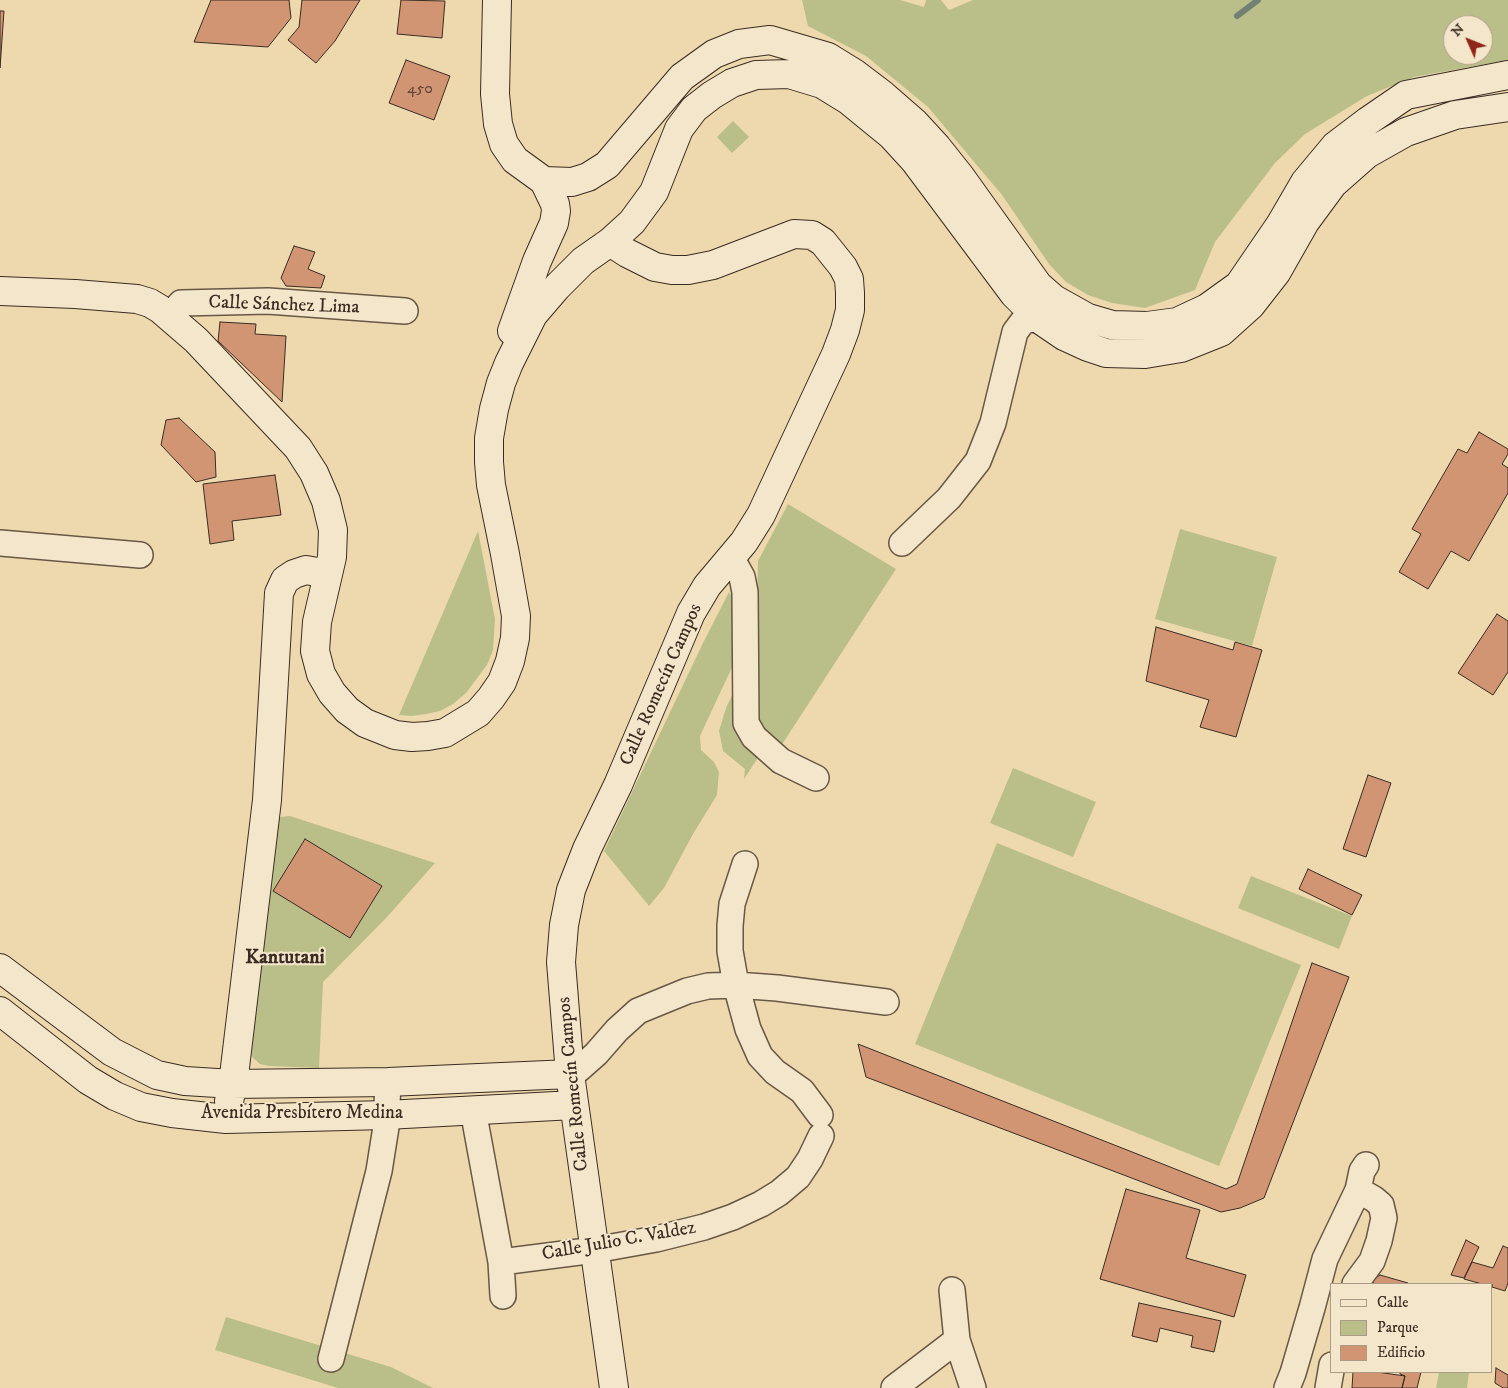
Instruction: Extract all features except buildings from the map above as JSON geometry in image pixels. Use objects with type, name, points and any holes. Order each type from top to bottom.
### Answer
[{"type":"main road","points":[[497,0],[495,94],[498,124],[504,144],[515,160],[544,181],[555,204],[554,223],[512,328],[509,363]]},
{"type":"main road","points":[[544,181],[572,182],[588,178],[606,165],[682,77],[714,54],[739,44],[770,40],[806,50],[828,57],[854,73],[914,122],[960,176],[1038,285],[1046,309],[1064,336],[1106,353],[1145,354],[1181,348],[1221,332],[1251,305],[1271,279],[1305,222],[1333,184],[1367,154],[1406,132],[1455,115],[1508,107]]},
{"type":"main road","points":[[0,292],[122,297],[150,303],[169,316],[196,340],[298,448],[314,473],[326,501],[332,530],[332,557],[317,622],[315,651],[320,674],[332,693],[347,710],[365,722],[395,735],[412,738],[428,736],[445,733],[478,713],[502,682],[510,661],[515,638],[516,616],[490,486],[489,462],[489,438],[494,409],[509,363],[533,315],[551,294],[583,261],[610,242],[632,222],[654,192],[679,129],[694,109],[712,95],[732,83],[756,75],[789,74],[822,84],[848,100],[892,136],[914,160],[1014,294],[1046,309],[1112,325],[1147,326],[1178,322],[1207,308],[1239,285],[1280,225],[1305,182],[1335,146],[1406,95],[1508,75]]},
{"type":"main road","name":"Calle Romecín Campos","points":[[610,242],[627,253],[655,266],[672,270],[688,270],[713,265],[794,234],[812,235],[823,242],[843,267],[849,279],[850,310],[836,354],[768,501],[744,542],[707,586],[691,613],[618,785],[587,849],[571,890],[564,925],[561,962],[570,1074],[614,1388]]},
{"type":"main road","points":[[226,1119],[233,1084],[267,800],[279,593],[285,580],[294,574],[306,570],[328,574]]},
{"type":"main road","name":"Avenida Presbítero Medina","points":[[0,968],[91,1038],[133,1064],[157,1075],[184,1081],[233,1084],[388,1082],[570,1074]]},
{"type":"main road","name":"Avenida Presbítero Medina","points":[[0,1012],[88,1080],[115,1096],[141,1107],[172,1113],[226,1119],[386,1116],[574,1105]]},
{"type":"main road","points":[[68,1065],[91,1038]]},
{"type":"street","name":"Calle Sánchez Lima","points":[[169,316],[181,303],[268,301],[405,311]]},
{"type":"street","points":[[902,543],[949,498],[978,461],[993,423],[1015,332],[1024,320],[1046,309]]},
{"type":"street","points":[[0,543],[140,556]]},
{"type":"street","points":[[728,560],[736,566],[742,577],[745,592],[746,724],[754,737],[781,761],[816,778]]},
{"type":"street","points":[[736,985],[730,951],[730,926],[732,904],[745,864]]},
{"type":"street","points":[[570,1074],[579,1069],[596,1054],[617,1030],[638,1011],[687,991],[708,986],[736,985],[777,988],[886,1002]]},
{"type":"street","name":"Calle Julio C. Valdez","points":[[501,1262],[595,1250],[656,1239],[704,1227],[733,1217],[761,1204],[779,1193],[798,1177],[810,1159],[820,1126],[802,1091],[775,1072],[760,1056],[748,1029],[736,985]]},
{"type":"street","points":[[331,1358],[385,1143],[388,1082]]},
{"type":"street","points":[[473,1110],[501,1262],[503,1296]]},
{"type":"street","points":[[1287,1388],[1304,1336],[1325,1259],[1358,1190],[1362,1171],[1366,1165]]},
{"type":"street","points":[[1357,1283],[1372,1261],[1384,1218],[1381,1205],[1358,1190]]},
{"type":"street","points":[[952,1290],[957,1340],[973,1388]]},
{"type":"street","points":[[894,1388],[957,1340]]},
{"type":"street","points":[[1328,1388],[1331,1373]]},
{"type":"green space","points":[[802,0],[900,0],[924,7],[926,0],[941,0],[949,10],[973,0],[1508,0],[1508,60],[1493,63],[1493,15],[1443,15],[1443,65],[1480,65],[1414,77],[1367,96],[1305,134],[1275,163],[1215,242],[1195,290],[1145,308],[1112,303],[1088,295],[1066,282],[1049,264],[1002,195],[928,107],[866,56],[808,26]]},
{"type":"green space","points":[[733,121],[749,137],[732,153],[717,137]]},
{"type":"green space","points":[[788,504],[896,569],[781,746],[759,730],[754,716],[758,561]]},
{"type":"green space","points":[[1180,529],[1277,557],[1252,646],[1155,619]]},
{"type":"green space","points":[[478,531],[495,619],[493,650],[487,665],[466,693],[453,704],[440,711],[426,714],[399,715]]},
{"type":"green space","points":[[729,592],[735,602],[734,663],[700,736],[701,750],[714,762],[719,772],[717,795],[693,834],[664,888],[649,906],[604,851]]},
{"type":"green space","points":[[739,681],[761,753],[744,779],[745,769],[723,751],[719,731],[726,708]]},
{"type":"green space","points":[[1013,768],[1096,802],[1073,857],[990,823]]},
{"type":"green space","points":[[290,816],[435,863],[387,917],[323,982],[319,1068],[260,1064],[252,1057],[249,1043],[279,817]]},
{"type":"green space","points":[[997,843],[1301,965],[1219,1166],[915,1044]]},
{"type":"green space","points":[[1251,876],[1352,916],[1339,949],[1238,908]]},
{"type":"green space","points":[[226,1317],[391,1367],[433,1388],[338,1388],[215,1350]]},
{"type":"green space","points":[[1439,1373],[1469,1373],[1467,1388],[1436,1388]]},
{"type":"waterway","points":[[1237,16],[1258,0]]},
{"type":"district","name":"Kantutani","points":[[285,959]]}]
